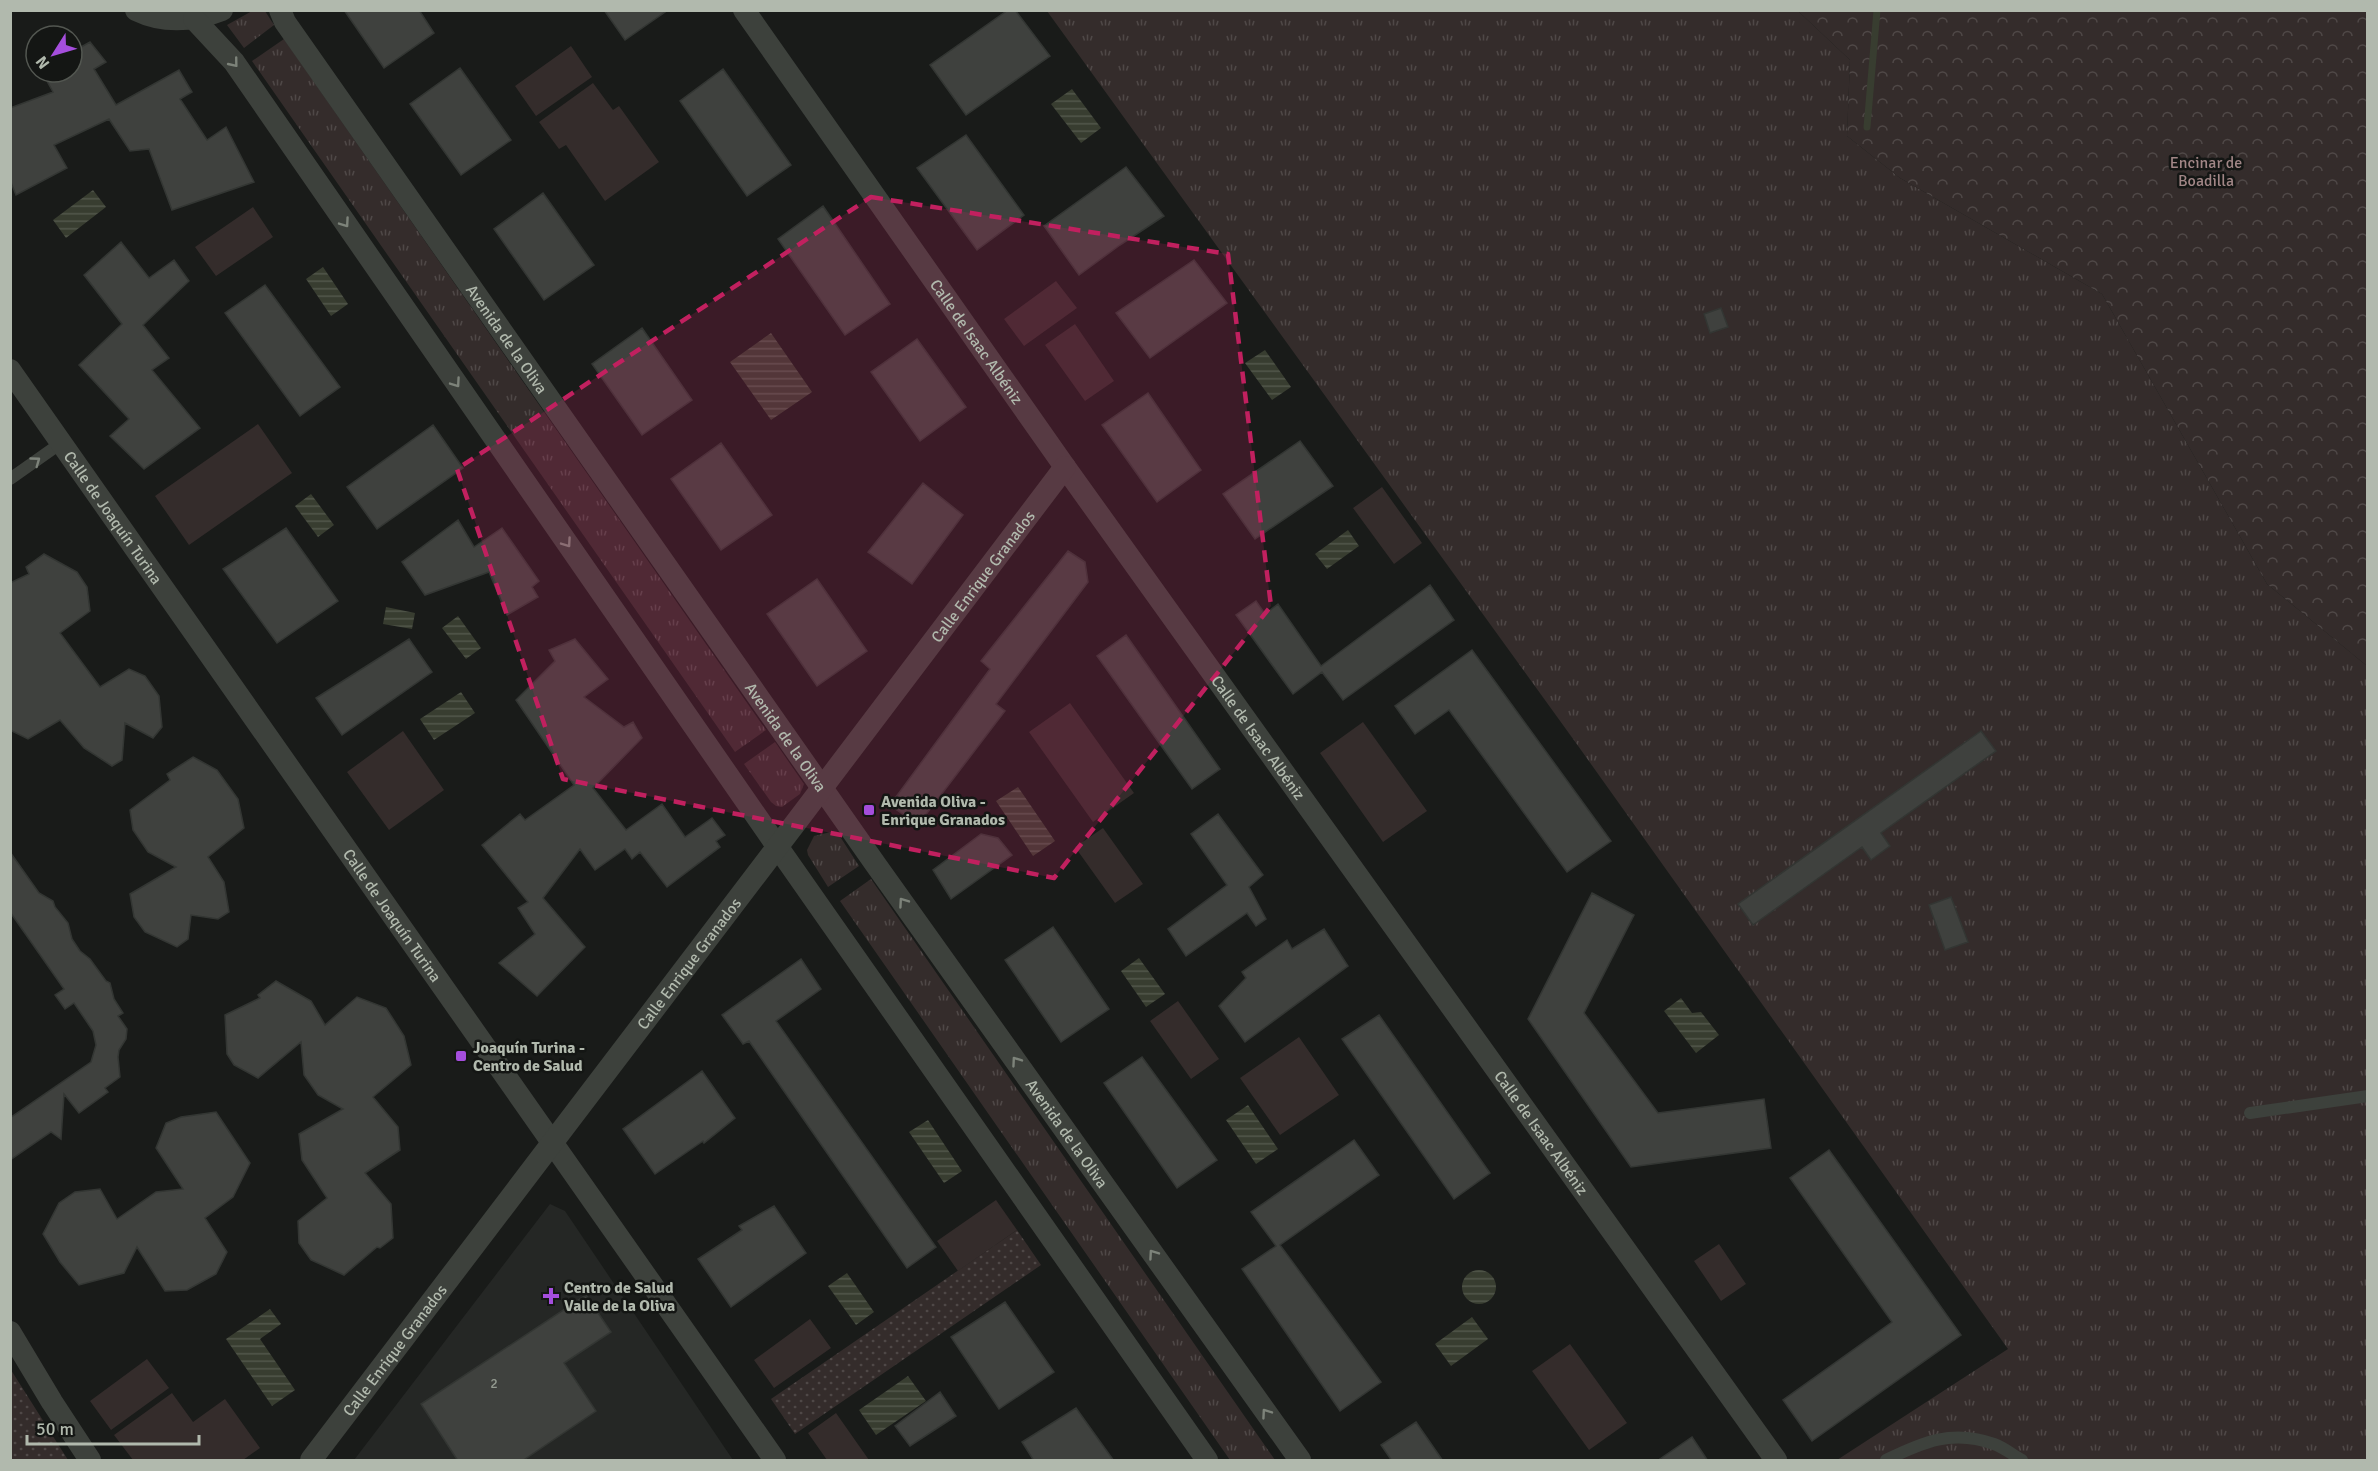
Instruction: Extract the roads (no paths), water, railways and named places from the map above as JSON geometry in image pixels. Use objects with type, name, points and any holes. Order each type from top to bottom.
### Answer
[{"type":"street","points":[[136,10],[166,20],[194,20],[222,10]]},
{"type":"street","name":"Avenida de la Oliva","points":[[279,10],[285,22],[823,789],[1300,1461]]},
{"type":"street","name":"Calle de Isaac Albéniz","points":[[744,10],[1065,467],[1776,1461]]},
{"type":"street","points":[[194,20],[234,62],[777,846],[1207,1461]]},
{"type":"street","name":"Calle de Joaquín Turina","points":[[10,370],[776,1461]]},
{"type":"street","name":"Calle Enrique Granados","points":[[311,1461],[1065,467]]},
{"type":"street","points":[[10,1332],[90,1461]]},
{"type":"lane","points":[[10,479],[61,443]]},
{"type":"lane","points":[[2250,1113],[2367,1096]]},
{"type":"lane","points":[[1886,1461],[1915,1446],[1950,1436],[1994,1444],[2022,1461]]},
{"type":"waterway","points":[[1867,127],[1877,10]]},
{"type":"place","name":"Avenida Oliva - Enrique Granados","points":[[869,810]]},
{"type":"place","name":"Joaquín Turina - Centro de Salud","points":[[461,1056]]},
{"type":"place","name":"Centro de Salud Valle de la Oliva","points":[[551,1296]]},
{"type":"park label","name":"Encinar de Boadilla","points":[[2206,171]]}]
